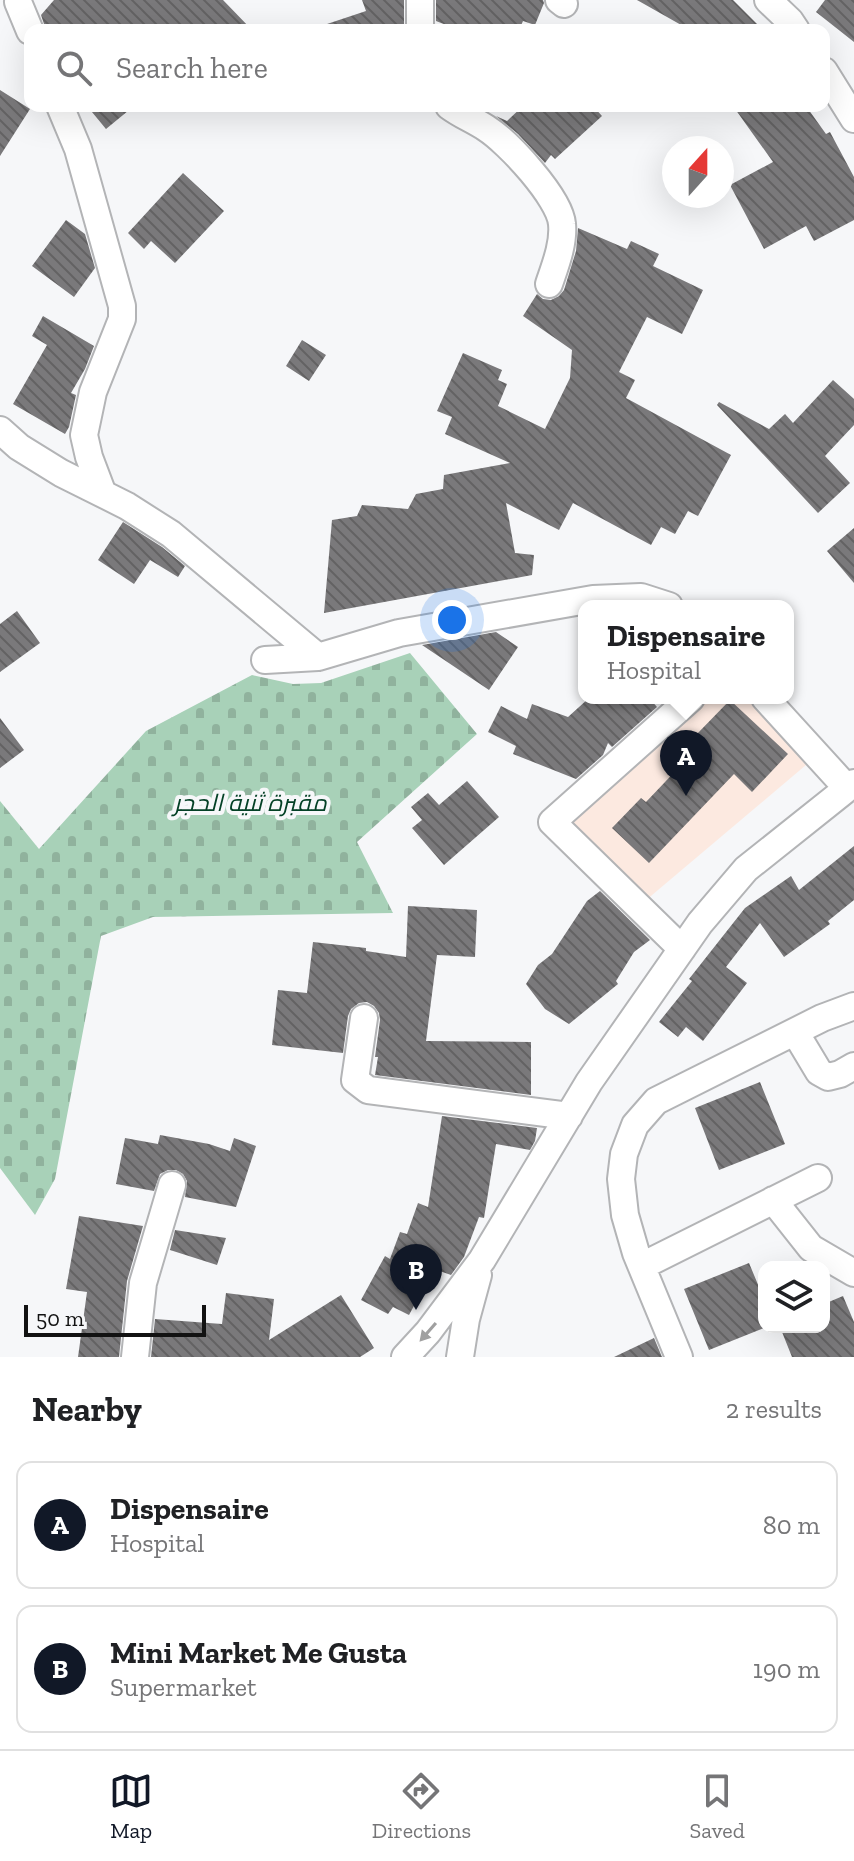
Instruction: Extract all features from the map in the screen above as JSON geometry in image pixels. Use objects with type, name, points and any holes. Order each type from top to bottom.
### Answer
[{"type":"street","points":[[420,0],[420,24]]},
{"type":"street","points":[[768,0],[792,24]]},
{"type":"street","points":[[0,22],[20,1],[28,24]]},
{"type":"street","points":[[830,81],[854,119]]},
{"type":"street","points":[[63,112],[78,149],[122,306],[122,319],[93,392],[84,435],[103,494]]},
{"type":"street","points":[[459,112],[488,129],[513,151],[552,198],[563,223],[549,284]]},
{"type":"street","points":[[0,430],[19,447],[61,473],[127,506],[171,534],[318,657]]},
{"type":"street","points":[[587,600],[641,597],[650,600]]},
{"type":"street","points":[[265,660],[318,657],[399,633],[578,602]]},
{"type":"street","points":[[682,949],[552,822],[684,704]]},
{"type":"street","points":[[405,1357],[428,1332],[482,1260],[589,1082],[700,923],[746,869],[851,786],[771,704]]},
{"type":"street","points":[[679,1357],[625,1215],[621,1179],[624,1154],[635,1125],[656,1101],[822,1018],[854,1006]]},
{"type":"street","points":[[364,1018],[355,1080],[368,1090],[569,1116]]},
{"type":"street","points":[[795,1032],[819,1072],[828,1077],[854,1066]]},
{"type":"street","points":[[642,1266],[818,1178]]},
{"type":"street","points":[[135,1357],[143,1283],[172,1185]]},
{"type":"street","points":[[773,1200],[811,1248],[854,1273]]},
{"type":"street","points":[[460,1357],[466,1319],[482,1260]]},
{"type":"shaded area","points":[[701,704],[753,704],[806,765],[645,901],[570,826]]},
{"type":"green space","name":"مقبرة ثنية الحجر","points":[[410,653],[477,734],[357,842],[393,913],[153,917],[101,936],[55,1179],[35,1215],[0,1168],[0,801],[39,849],[146,731],[252,675],[293,684],[321,683]]},
{"type":"building","points":[[54,0],[223,0],[246,24],[44,24],[41,15]]},
{"type":"building","points":[[362,0],[404,0],[404,24],[327,24],[366,11]]},
{"type":"building","points":[[436,0],[543,0],[544,3],[535,24],[523,21],[522,24],[444,24],[436,21]]},
{"type":"building","points":[[637,0],[733,0],[757,24],[679,24]]},
{"type":"building","points":[[825,0],[854,0],[854,42],[816,12]]},
{"type":"building","points":[[0,90],[24,105],[24,112],[28,112],[0,156]]},
{"type":"building","points":[[92,112],[127,112],[106,129]]},
{"type":"building","points":[[517,112],[598,112],[602,116],[555,159],[551,155],[545,163],[496,116],[507,121]]},
{"type":"building","points":[[737,112],[810,112],[826,134],[830,132],[854,177],[854,220],[814,241],[806,226],[764,249],[734,193],[734,183],[773,162]]},
{"type":"building","points":[[183,173],[224,211],[175,263],[151,241],[144,249],[128,233]]},
{"type":"building","points":[[66,220],[85,234],[95,268],[74,297],[32,266]]},
{"type":"building","points":[[578,228],[627,249],[631,241],[659,254],[653,266],[703,290],[682,334],[647,317],[619,372],[635,380],[626,398],[731,455],[698,516],[688,511],[675,534],[661,527],[651,545],[573,503],[559,530],[506,503],[515,553],[534,555],[532,575],[324,613],[332,520],[357,516],[362,505],[408,509],[416,494],[443,489],[444,475],[510,463],[445,434],[452,417],[437,411],[463,353],[502,370],[498,380],[507,384],[498,406],[545,429],[570,378],[572,350],[523,316],[537,294],[551,300],[564,290],[576,251]]},
{"type":"building","points":[[43,316],[94,346],[71,393],[76,395],[65,434],[13,404],[47,345],[32,336]]},
{"type":"building","points":[[302,340],[326,355],[309,381],[286,366]]},
{"type":"building","points":[[833,380],[854,399],[854,425],[825,456],[850,483],[818,513],[717,405],[719,402],[769,429],[785,414],[793,423]]},
{"type":"building","points":[[123,522],[185,566],[178,577],[150,560],[134,584],[98,560]]},
{"type":"building","points":[[854,528],[854,583],[827,551]]},
{"type":"building","points":[[17,611],[40,643],[0,672],[0,624]]},
{"type":"building","points":[[496,632],[518,647],[489,690],[422,645]]},
{"type":"building","points":[[532,704],[568,717],[582,704],[654,704],[657,707],[612,747],[608,743],[603,755],[576,779],[513,754],[516,746],[488,732],[501,706],[527,719]]},
{"type":"building","points":[[726,704],[734,704],[788,754],[752,792],[734,774],[649,863],[612,828],[641,798],[646,802],[703,742],[696,735]]},
{"type":"building","points":[[0,718],[24,750],[0,768]]},
{"type":"building","points":[[467,781],[499,817],[444,865],[412,828],[422,820],[411,807],[428,793],[439,805]]},
{"type":"building","points":[[854,846],[854,900],[828,921],[830,924],[784,957],[760,923],[726,967],[747,983],[703,1041],[686,1027],[678,1037],[659,1022],[745,908],[791,876],[799,890]]},
{"type":"building","points":[[600,891],[650,940],[634,952],[616,981],[618,984],[569,1024],[545,1009],[526,984],[538,965],[552,954],[587,901]]},
{"type":"building","points":[[408,906],[477,910],[475,957],[437,955],[426,1041],[531,1042],[531,1095],[375,1075],[380,1020],[374,1006],[367,1002],[351,1009],[343,1053],[272,1045],[278,990],[307,993],[313,942],[366,948],[366,951],[406,957]]},
{"type":"building","points":[[760,1082],[785,1144],[719,1170],[695,1108]]},
{"type":"building","points":[[442,1116],[537,1128],[535,1141],[530,1150],[496,1144],[484,1218],[479,1217],[464,1257],[451,1275],[434,1269],[409,1315],[393,1307],[388,1314],[361,1300],[385,1256],[390,1259],[400,1232],[407,1234],[418,1203],[428,1207]]},
{"type":"building","points":[[160,1135],[230,1151],[234,1138],[256,1146],[236,1207],[185,1197],[187,1181],[176,1170],[160,1174],[154,1191],[116,1184],[125,1138],[158,1144]]},
{"type":"building","points":[[79,1216],[143,1226],[127,1281],[119,1357],[78,1357],[87,1292],[66,1289]]},
{"type":"building","points":[[175,1230],[226,1238],[217,1265],[170,1250]]},
{"type":"building","points":[[749,1263],[758,1285],[758,1330],[709,1350],[684,1289]]},
{"type":"building","points":[[226,1293],[274,1299],[269,1340],[341,1295],[374,1348],[360,1357],[151,1357],[155,1319],[222,1324]]},
{"type":"building","points":[[843,1296],[854,1322],[854,1357],[792,1357],[782,1333],[830,1333],[830,1301]]},
{"type":"building","points":[[654,1338],[662,1357],[614,1357]]},
{"type":"place","name":"Dispensaire","points":[[686,796]]},
{"type":"place","name":"Mini Market Me Gusta","points":[[416,1310]]}]
